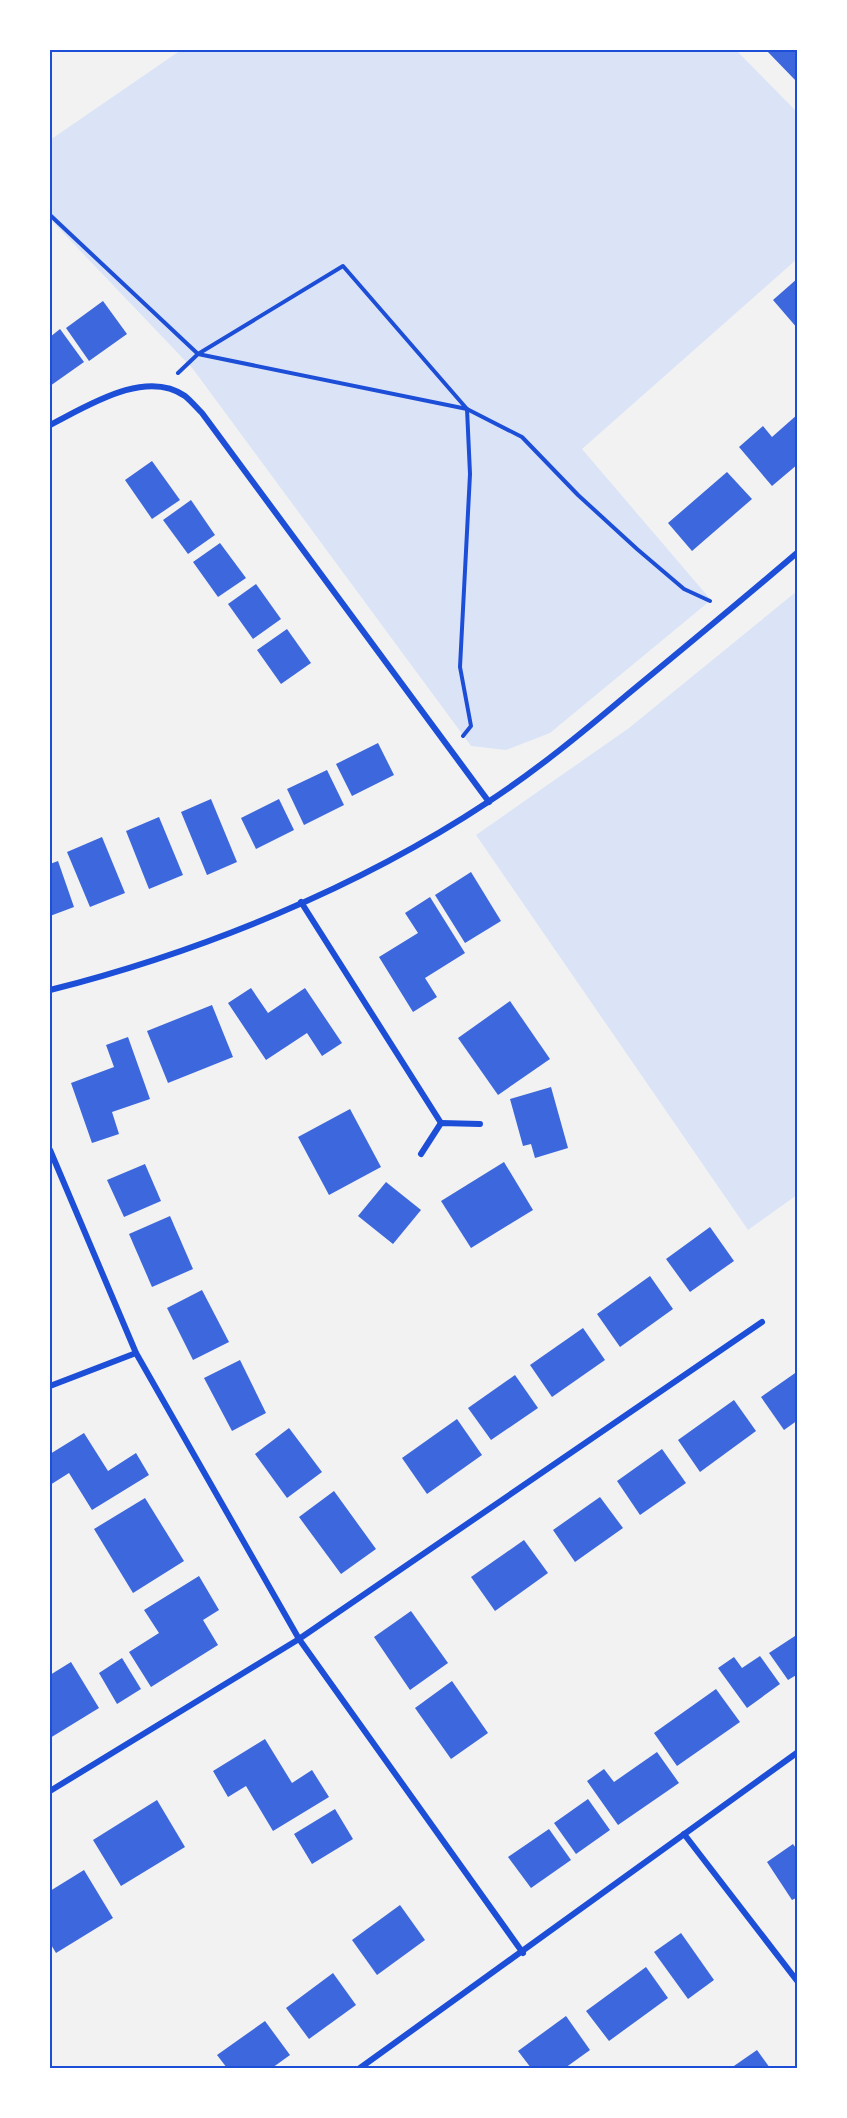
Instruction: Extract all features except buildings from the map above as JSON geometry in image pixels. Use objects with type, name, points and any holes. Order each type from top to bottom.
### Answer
[{"type":"street","points":[[50,425],[111,395],[142,386],[184,395],[202,413],[489,802]]},
{"type":"street","points":[[50,990],[107,976],[215,939],[301,902],[399,855],[489,802],[561,750],[798,552]]},
{"type":"street","points":[[301,902],[441,1123]]},
{"type":"street","points":[[441,1123],[480,1124]]},
{"type":"street","points":[[422,1154],[441,1123]]},
{"type":"street","points":[[50,1150],[136,1353],[299,1639],[523,1953]]},
{"type":"street","points":[[50,1791],[299,1639],[762,1322]]},
{"type":"street","points":[[50,1386],[136,1353]]},
{"type":"street","points":[[360,2068],[523,1953],[798,1752]]},
{"type":"street","points":[[684,1834],[798,1982]]},
{"type":"path","points":[[50,214],[198,354],[467,409],[522,437],[578,495],[684,589],[730,610]]},
{"type":"path","points":[[162,389],[198,354],[343,266],[467,409],[470,474],[460,666],[471,726],[451,751]]},
{"type":"shaded area","points":[[181,50],[736,50],[797,112],[797,259],[582,449],[711,600],[550,733],[506,750],[471,746],[193,369],[50,219],[50,140]]},
{"type":"shaded area","points":[[797,591],[797,1195],[748,1230],[476,835],[629,728]]}]
